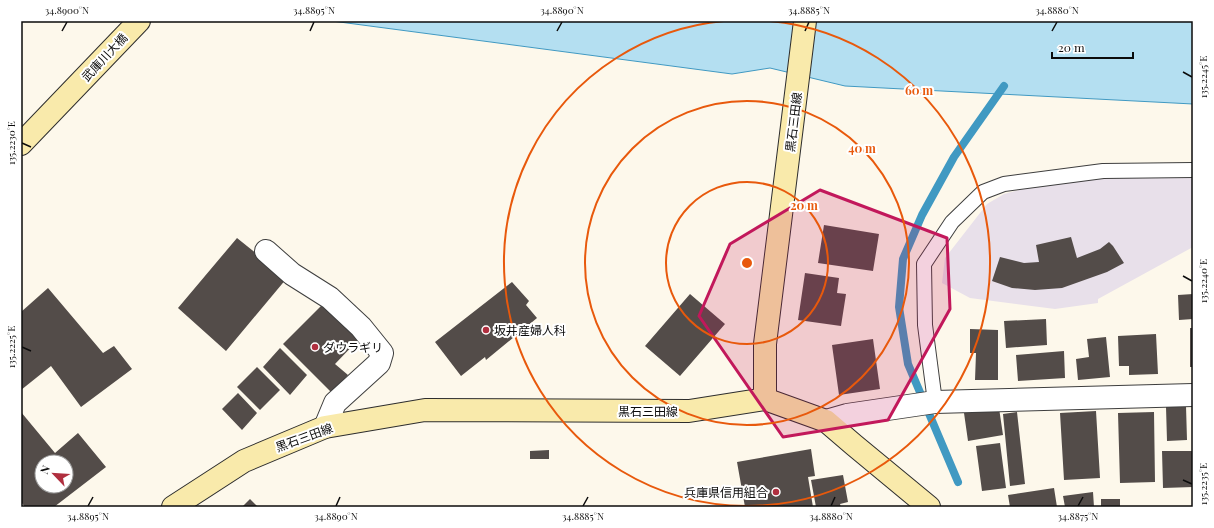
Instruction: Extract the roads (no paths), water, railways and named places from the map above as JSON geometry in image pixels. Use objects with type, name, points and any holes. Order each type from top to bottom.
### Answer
[{"type":"main road","name":"武庫川大橋","points":[[21,144],[139,21]]},
{"type":"main road","name":"黒石三田線","points":[[173,507],[244,461],[325,427],[425,410],[688,411],[765,399],[766,344],[805,21]]},
{"type":"main road","points":[[765,399],[826,421],[929,507]]},
{"type":"street","points":[[266,251],[292,274],[330,298],[361,327],[382,353],[379,363],[335,404],[325,427]]},
{"type":"street","points":[[826,421],[847,415],[933,403],[1193,395]]},
{"type":"lane","points":[[933,403],[925,325],[924,264],[952,222],[983,192],[1004,184],[1103,171],[1193,170]]},
{"type":"water","points":[[332,21],[1193,21],[1193,104],[845,86],[770,68],[732,74]]},
{"type":"waterway","points":[[958,482],[908,364],[899,307],[903,259],[922,215],[954,157],[1004,86]]},
{"type":"place","name":"坂井産婦人科","points":[[486,330]]},
{"type":"place","name":"ダウラギリ","points":[[315,347]]},
{"type":"place","name":"兵庫県信用組合","points":[[776,492]]}]
